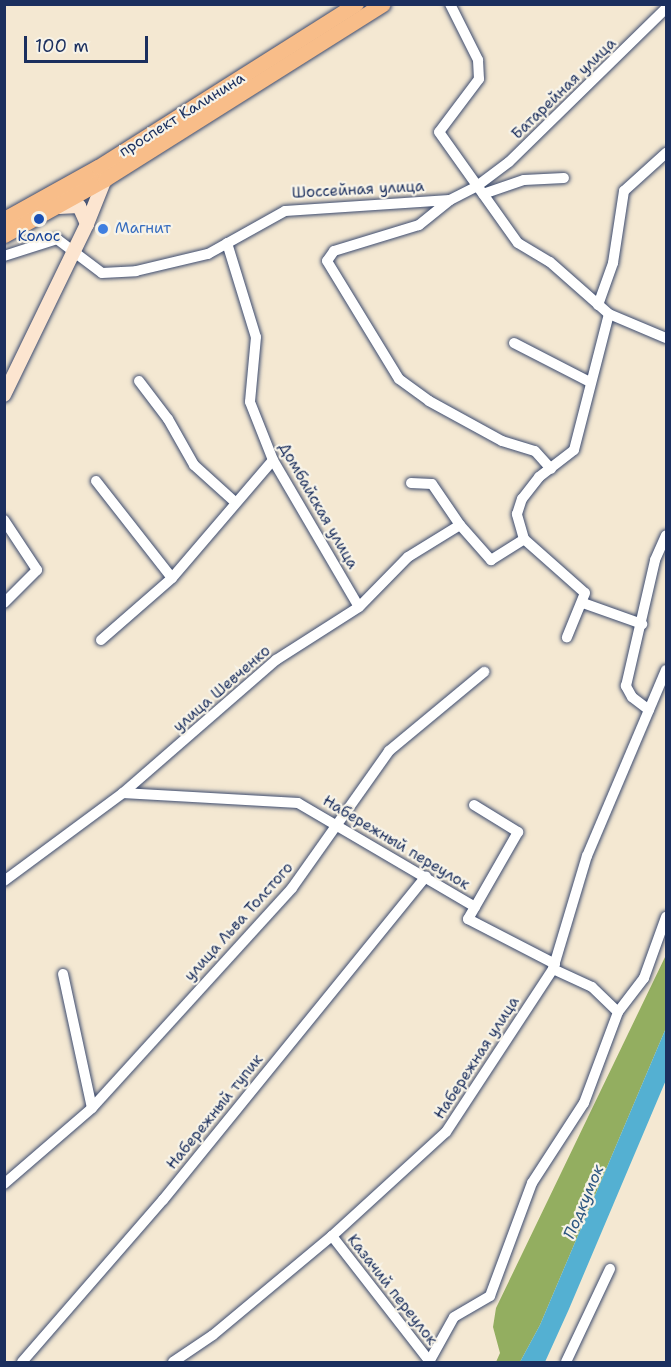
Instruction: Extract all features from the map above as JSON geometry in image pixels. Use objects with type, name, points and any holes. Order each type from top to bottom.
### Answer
[{"type":"main road","name":"проспект Калинина","points":[[4,235],[59,207],[102,173],[356,4]]},
{"type":"main road","name":"проспект Калинина","points":[[4,219],[102,173],[383,4]]},
{"type":"main road","points":[[4,395],[87,224],[102,173]]},
{"type":"main road","points":[[59,207],[79,206],[87,224]]},
{"type":"street","points":[[450,4],[478,60],[479,79],[439,132],[518,243],[550,262],[609,314],[666,338]]},
{"type":"street","name":"Батарейная улица","points":[[480,190],[666,8]]},
{"type":"street","points":[[597,305],[613,263],[624,191],[666,153]]},
{"type":"street","points":[[480,190],[524,180],[564,178]]},
{"type":"street","name":"Шоссейная улица","points":[[74,249],[102,273],[136,271],[208,254],[285,211],[450,200],[480,190]]},
{"type":"street","name":"Шоссейная улица","points":[[450,200],[419,225],[329,254],[327,261],[399,379],[429,401],[502,441],[535,451],[551,469]]},
{"type":"street","points":[[4,256],[57,239],[74,249]]},
{"type":"street","name":"Домбайская улица","points":[[227,243],[256,337],[250,402],[273,460],[359,607]]},
{"type":"street","points":[[567,637],[583,603],[585,593],[524,539],[517,514],[522,499],[551,469],[574,450],[609,314]]},
{"type":"street","points":[[514,343],[590,382]]},
{"type":"street","points":[[139,381],[168,419],[194,465],[235,502]]},
{"type":"street","points":[[100,640],[172,578],[273,460]]},
{"type":"street","points":[[96,481],[172,578]]},
{"type":"street","points":[[411,483],[432,484],[460,525],[491,560],[524,539]]},
{"type":"street","points":[[4,520],[37,570],[4,603]]},
{"type":"street","name":"улица Шевченко","points":[[4,881],[123,793],[276,660],[359,607],[408,557],[460,525]]},
{"type":"street","points":[[649,710],[632,697],[626,686],[655,560],[666,535]]},
{"type":"street","points":[[583,603],[642,624]]},
{"type":"street","name":"Набережная улица","points":[[173,1362],[213,1335],[332,1236],[446,1132],[554,966],[587,856],[666,670]]},
{"type":"street","name":"улица Льва Толстого","points":[[4,1184],[92,1108],[292,888],[389,751],[484,672]]},
{"type":"street","name":"Набережный переулок","points":[[123,793],[298,803],[339,824],[474,907]]},
{"type":"street","name":"Набережный переулок","points":[[474,805],[518,832],[468,919],[592,987],[618,1012]]},
{"type":"street","name":"Набережный тупик","points":[[22,1362],[163,1200],[426,876]]},
{"type":"street","points":[[430,1362],[454,1317],[490,1296],[527,1194],[584,1103],[618,1012],[644,978],[666,917]]},
{"type":"street","points":[[63,974],[92,1108]]},
{"type":"street","name":"Казачий переулок","points":[[332,1236],[430,1362]]},
{"type":"street","points":[[566,1362],[610,1269]]},
{"type":"green space","points":[[666,955],[666,1028],[540,1325],[520,1362],[496,1362],[500,1353],[493,1327],[496,1308]]},
{"type":"water","name":"Подкумок","points":[[666,1028],[666,1080],[569,1309],[545,1362],[520,1362],[540,1325]]},
{"type":"place","name":"Колос","points":[[39,219]]},
{"type":"place","name":"Магнит","points":[[103,229]]}]
